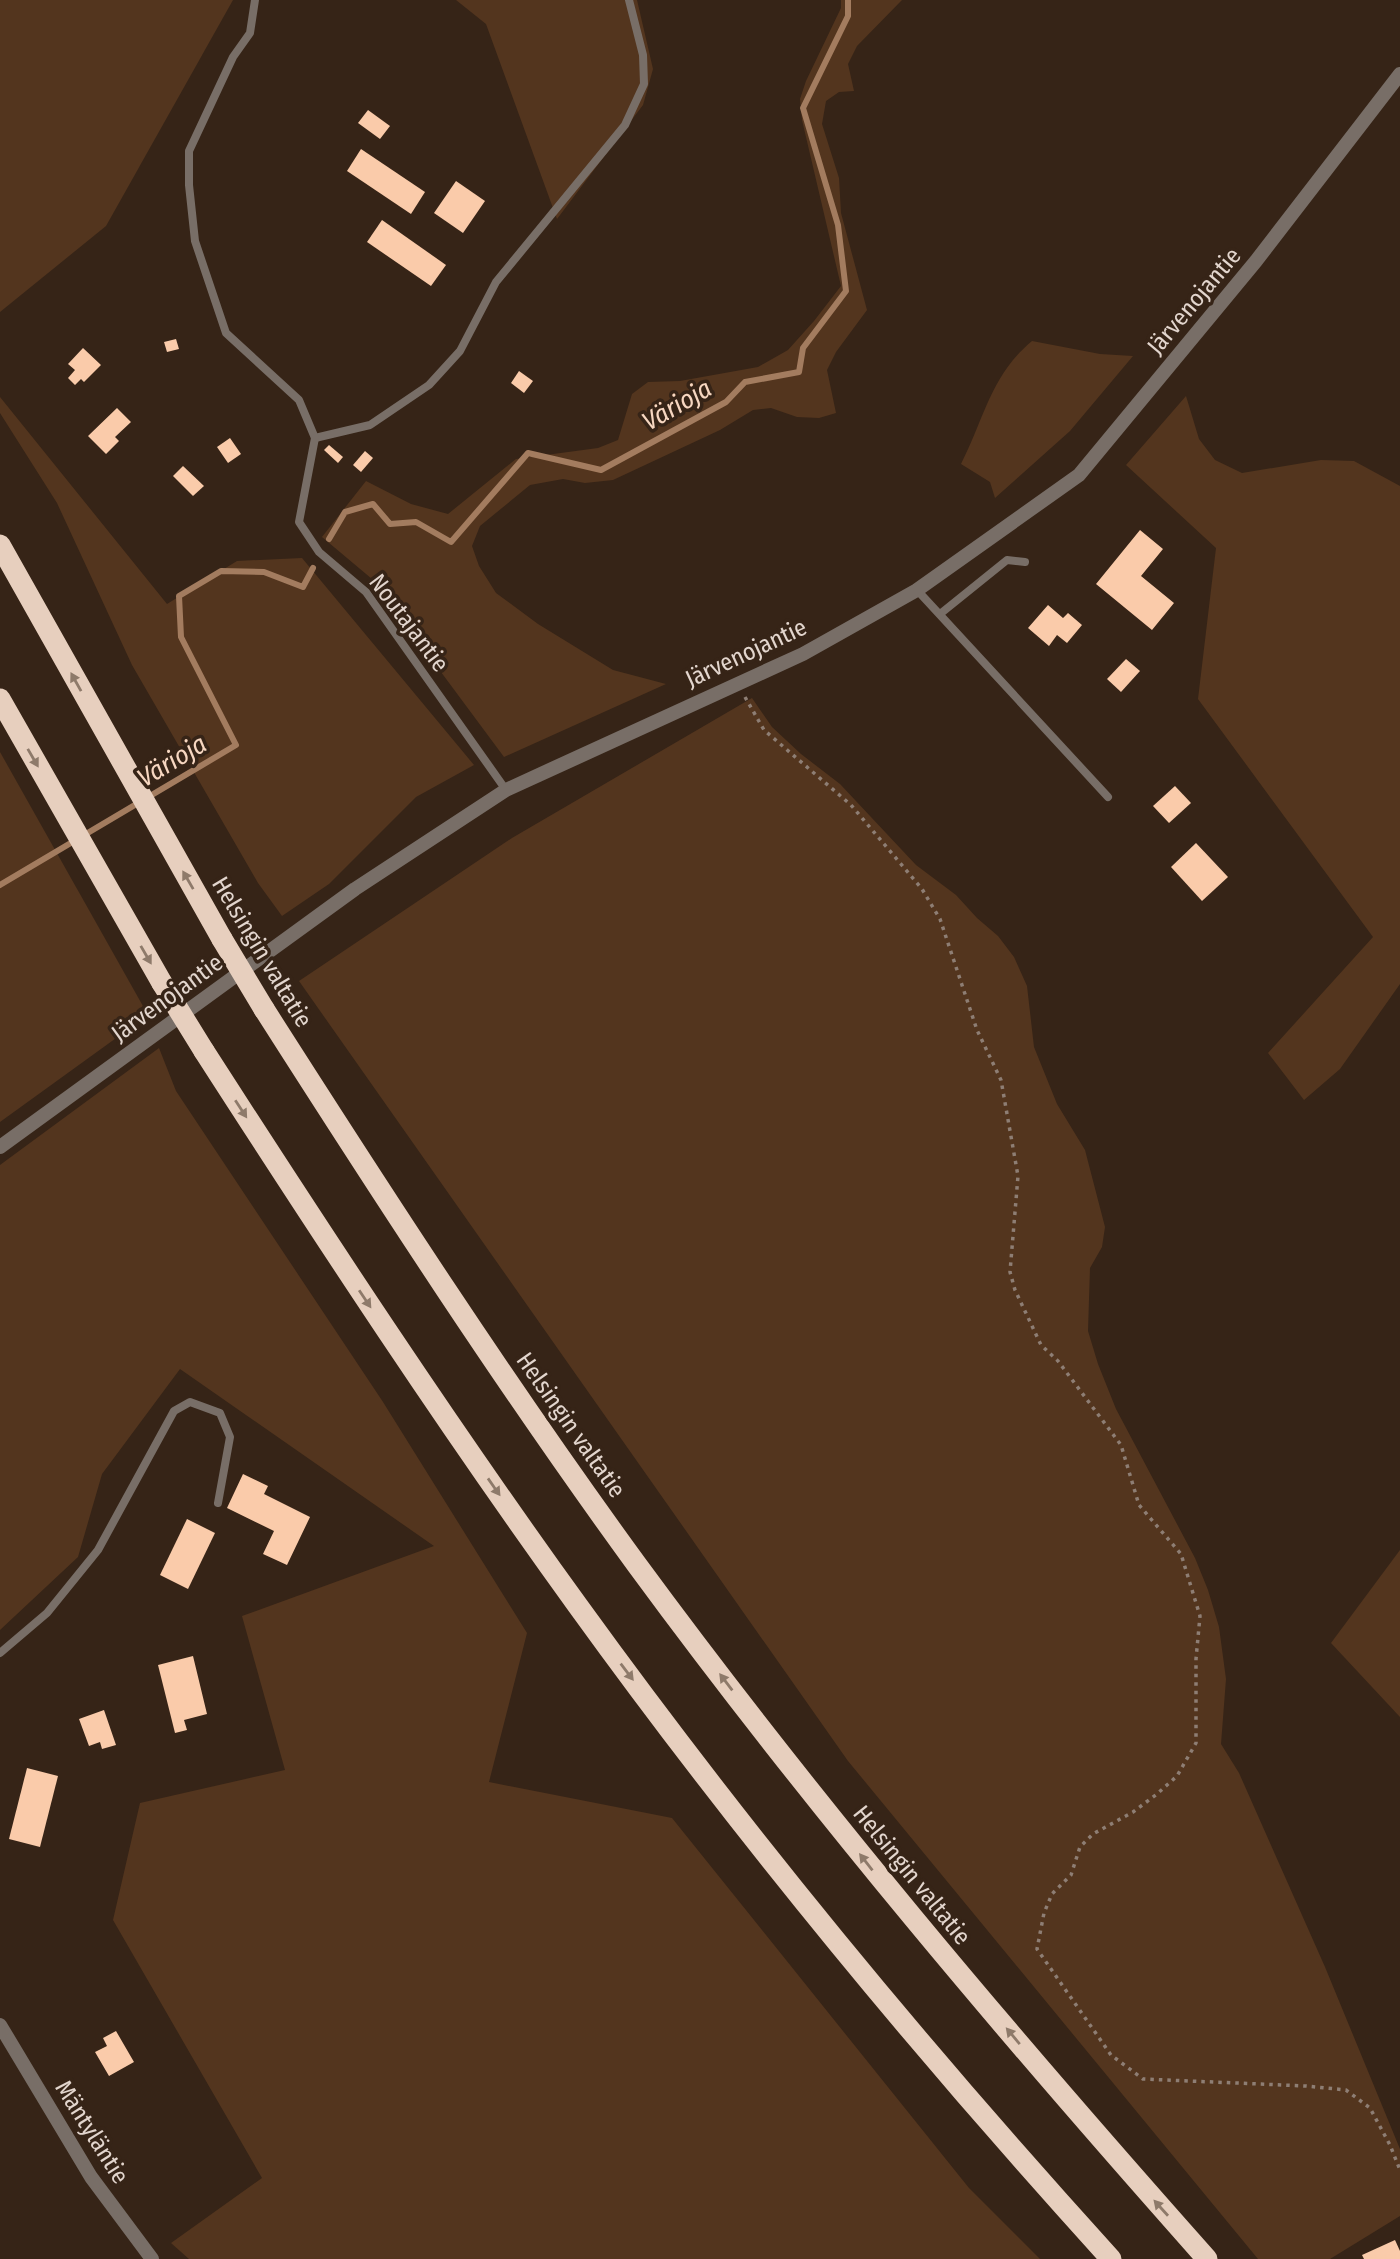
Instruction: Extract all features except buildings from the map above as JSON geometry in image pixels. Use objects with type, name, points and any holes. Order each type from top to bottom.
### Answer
[{"type":"highway","name":"Helsingin valtatie","points":[[0,545],[264,1009],[394,1212],[530,1413],[637,1564],[765,1734],[884,1883],[1093,2131],[1207,2259]]},
{"type":"highway","points":[[0,699],[162,983],[204,1051],[342,1265],[463,1443],[611,1651],[827,1930],[1030,2169],[1111,2259]]},
{"type":"street","name":"Järvenojantie","points":[[0,1147],[355,889],[506,790],[803,654],[917,590],[1079,475],[1256,261],[1400,74]]},
{"type":"street","name":"Mäntyläntie","points":[[0,2025],[91,2176],[152,2259]]},
{"type":"lane","points":[[255,0],[250,33],[233,57],[190,151],[189,185],[195,241],[226,332],[299,400],[315,438],[370,425],[429,385],[460,351],[496,282],[625,125],[644,84],[643,55],[629,0]]},
{"type":"lane","name":"Noutajantie","points":[[315,438],[299,522],[319,552],[366,592],[506,790]]},
{"type":"lane","points":[[940,614],[1007,560],[1025,562]]},
{"type":"lane","points":[[917,590],[1108,797]]},
{"type":"lane","points":[[0,1653],[47,1613],[98,1550],[174,1411],[190,1402],[219,1413],[230,1437],[218,1503]]},
{"type":"path","points":[[738,683],[764,730],[851,805],[922,889],[940,919],[977,1030],[1001,1080],[1018,1176],[1010,1272],[1015,1290],[1041,1345],[1058,1361],[1121,1445],[1139,1505],[1181,1554],[1200,1616],[1196,1659],[1196,1743],[1177,1776],[1157,1794],[1133,1812],[1093,1835],[1080,1847],[1071,1875],[1052,1894],[1044,1913],[1037,1949],[1111,2055],[1143,2079],[1346,2090],[1370,2108],[1391,2145],[1400,2170]]},
{"type":"shaded area","points":[[0,0],[233,0],[106,226],[0,312]]},
{"type":"shaded area","points":[[456,0],[637,0],[653,69],[643,105],[557,219],[486,24]]},
{"type":"shaded area","points":[[841,0],[902,0],[857,46],[848,64],[854,91],[839,92],[826,101],[822,124],[839,178],[841,213],[867,310],[836,352],[827,370],[836,413],[819,418],[797,417],[771,408],[753,410],[720,430],[613,480],[585,483],[563,479],[530,485],[480,526],[472,546],[479,566],[496,593],[538,624],[613,670],[666,684],[504,757],[372,579],[322,537],[366,481],[411,504],[448,514],[516,459],[598,448],[618,440],[632,394],[648,382],[680,381],[758,367],[788,350],[841,286],[802,120],[800,99],[841,8]]},
{"type":"shaded area","points":[[1032,341],[1100,354],[1133,356],[1070,431],[995,498],[990,482],[961,464],[998,383],[1018,354]]},
{"type":"shaded area","points":[[1186,396],[1199,439],[1215,460],[1242,473],[1321,460],[1354,461],[1400,486],[1400,984],[1340,1069],[1304,1100],[1268,1053],[1373,937],[1198,699],[1216,548],[1126,465]]},
{"type":"shaded area","points":[[0,397],[167,604],[237,561],[302,558],[474,765],[416,797],[329,884],[282,916],[258,883],[132,665],[57,503],[0,413]]},
{"type":"shaded area","points":[[752,698],[772,727],[840,784],[916,865],[956,895],[998,936],[1014,957],[1027,986],[1034,1047],[1057,1104],[1085,1150],[1105,1227],[1102,1247],[1090,1268],[1088,1331],[1098,1364],[1116,1409],[1195,1558],[1208,1590],[1219,1627],[1226,1679],[1221,1744],[1239,1773],[1325,1967],[1400,2149],[1400,2216],[1330,2259],[1258,2259],[848,1761],[299,981],[512,838]]},
{"type":"shaded area","points":[[0,752],[148,1015],[0,1122]]},
{"type":"shaded area","points":[[159,1048],[176,1091],[383,1402],[527,1633],[489,1782],[672,1818],[969,2188],[1040,2259],[189,2259],[171,2243],[262,2178],[113,1920],[140,1803],[285,1770],[242,1616],[434,1546],[180,1369],[102,1474],[78,1557],[0,1630],[0,1165]]},
{"type":"shaded area","points":[[1400,1550],[1400,1717],[1331,1643]]},
{"type":"waterway","name":"Värioja","points":[[329,539],[345,512],[373,504],[390,524],[416,522],[451,542],[528,453],[601,470],[726,402],[745,382],[799,372],[803,348],[846,291],[838,225],[803,108],[848,16],[848,0]]},
{"type":"waterway","name":"Värioja","points":[[0,885],[236,745],[181,637],[179,596],[221,571],[264,572],[303,587],[313,568]]}]
